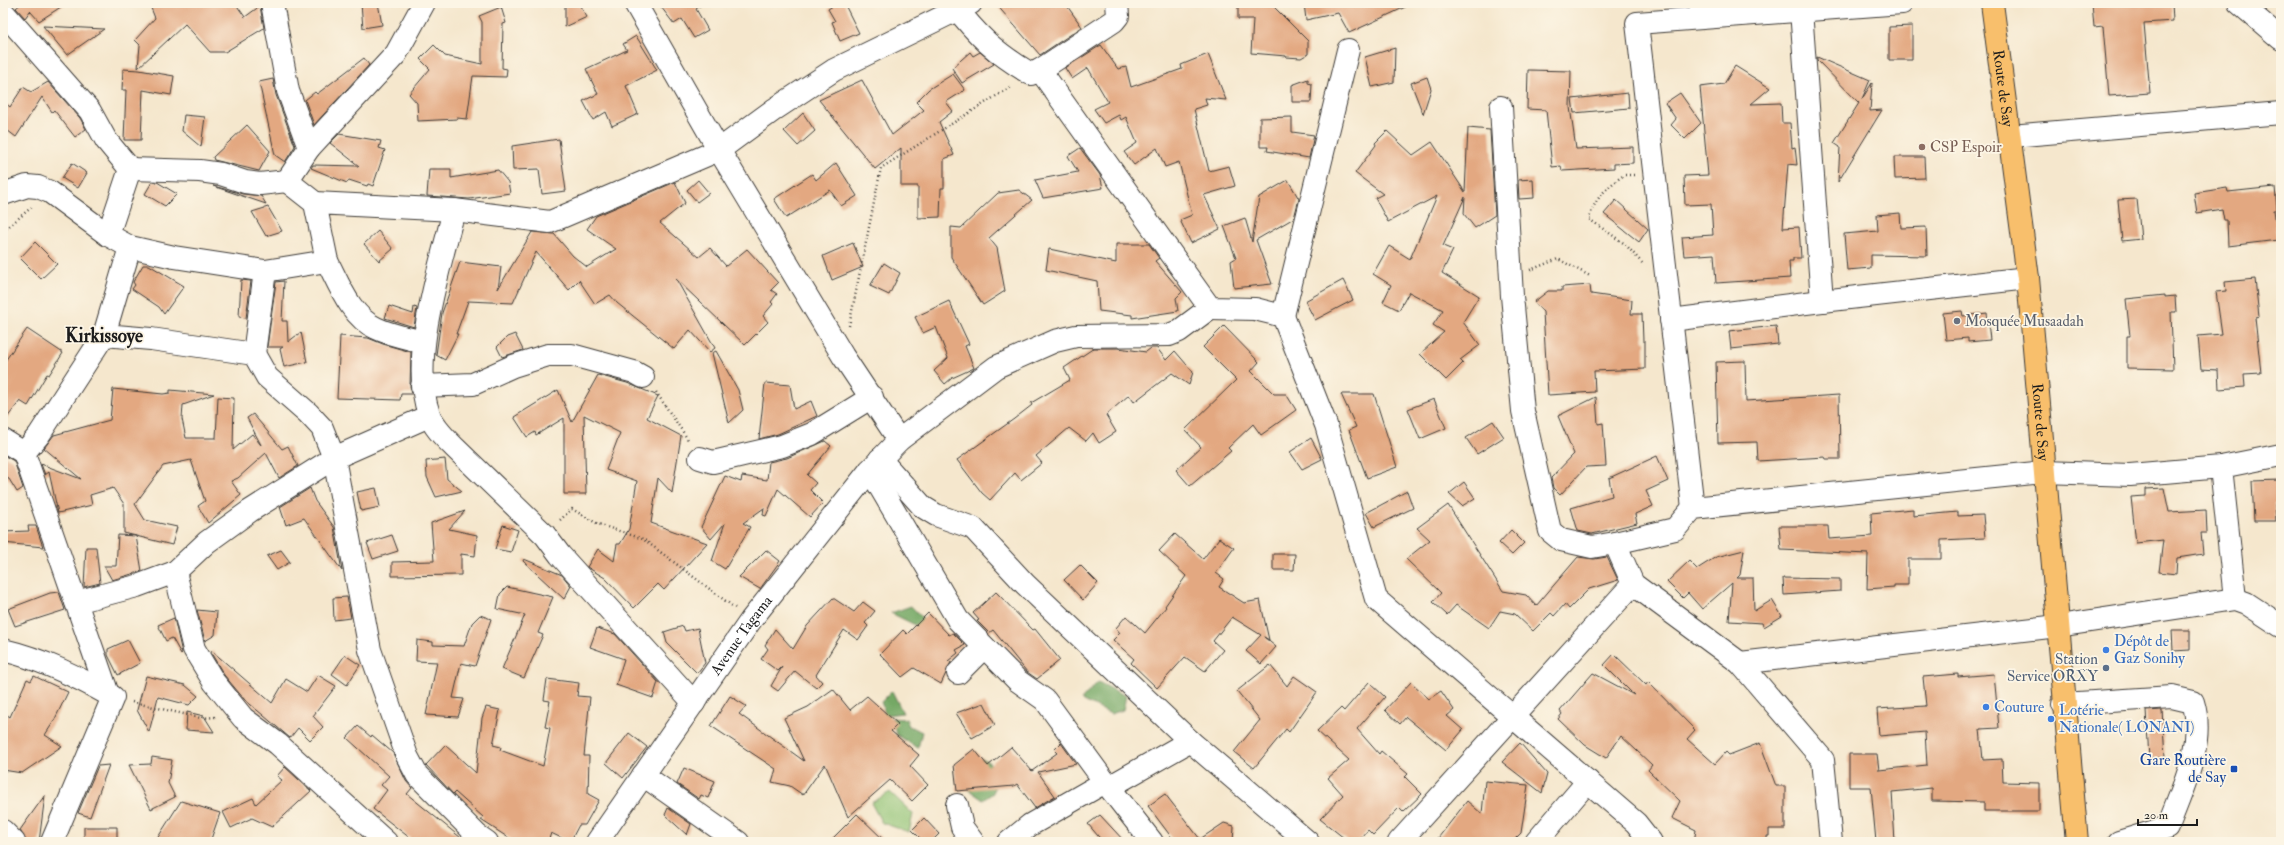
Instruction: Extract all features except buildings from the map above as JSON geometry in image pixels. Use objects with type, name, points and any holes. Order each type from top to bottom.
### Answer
[{"type":"main road","name":"Route de Say","points":[[1992,3],[2011,136],[2028,278],[2058,626],[2063,704],[2077,842]]},
{"type":"street","points":[[272,3],[288,91],[309,148]]},
{"type":"street","points":[[286,181],[309,148],[396,54],[424,3]]},
{"type":"street","points":[[635,3],[719,150],[843,356],[872,397],[898,440]]},
{"type":"street","points":[[1036,72],[1114,21],[1118,16],[1117,3]]},
{"type":"street","points":[[1693,508],[1637,23],[1902,3]]},
{"type":"street","points":[[2239,3],[2281,39]]},
{"type":"street","points":[[3,12],[90,111],[106,140],[130,169],[200,172],[260,184],[286,181],[315,203],[454,210],[550,222],[719,150],[775,109],[834,70],[960,5],[981,38],[1001,56],[1036,72],[1210,308],[1255,309],[1283,316]]},
{"type":"street","points":[[1801,10],[1822,301]]},
{"type":"street","points":[[1348,50],[1283,316],[1326,425],[1376,599],[1636,823],[1651,842]]},
{"type":"street","points":[[1501,107],[1512,296],[1523,411],[1550,531],[1561,540],[1592,547],[1675,529],[1693,508],[2044,472],[2130,475],[2221,467],[2281,455]]},
{"type":"street","points":[[2011,136],[2281,113]]},
{"type":"street","points":[[108,235],[130,169]]},
{"type":"street","points":[[3,194],[27,186],[38,187],[50,192],[108,235],[130,247],[174,257],[265,271],[327,261]]},
{"type":"street","points":[[315,203],[327,261],[345,296],[366,322],[376,328],[423,342]]},
{"type":"street","points":[[454,210],[423,342],[422,386],[429,416],[442,434],[455,448],[545,535],[565,560],[694,703]]},
{"type":"street","points":[[24,453],[39,435],[104,335],[130,247]]},
{"type":"street","points":[[265,271],[254,354],[267,377],[308,413],[322,428],[334,458],[370,650],[407,756],[417,775],[477,835],[487,842]]},
{"type":"street","points":[[1671,320],[1822,301],[2028,278]]},
{"type":"street","name":"Avenue Tagama","points":[[597,842],[751,620],[875,464],[898,440],[996,367],[1042,347],[1076,336],[1169,335],[1179,331],[1210,308]]},
{"type":"street","points":[[104,335],[151,339],[254,354]]},
{"type":"street","points":[[422,386],[473,384],[513,366],[548,355],[572,355],[634,372],[643,377]]},
{"type":"street","points":[[700,458],[713,462],[782,446],[812,434],[872,397]]},
{"type":"street","points":[[76,602],[137,586],[175,572],[189,557],[213,538],[334,458],[429,416]]},
{"type":"street","points":[[3,440],[24,453],[110,696],[52,842]]},
{"type":"street","points":[[875,464],[958,620],[1018,681],[1045,700],[1150,841]]},
{"type":"street","points":[[875,464],[923,507],[936,515],[973,528],[1025,584],[1190,741],[1308,842]]},
{"type":"street","points":[[2221,467],[2235,598]]},
{"type":"street","points":[[1615,543],[1633,584],[1740,663],[1823,760],[1831,842]]},
{"type":"street","points":[[175,572],[194,649],[214,682],[243,718],[278,744],[386,842]]},
{"type":"street","points":[[1399,842],[1633,584]]},
{"type":"street","points":[[1740,663],[2058,626],[2235,598],[2246,603],[2281,626]]},
{"type":"street","points":[[958,673],[984,647]]},
{"type":"street","points":[[3,650],[21,654],[59,668],[110,696]]},
{"type":"street","points":[[2063,704],[2172,697],[2193,702],[2196,712],[2196,748],[2168,827],[2119,842]]},
{"type":"street","points":[[1009,842],[1030,825],[1190,741]]},
{"type":"street","points":[[643,775],[738,842]]},
{"type":"street","points":[[1536,842],[1588,781]]},
{"type":"street","points":[[957,805],[962,827],[973,842]]},
{"type":"street","points":[[3,831],[14,842]]},
{"type":"path","points":[[843,356],[881,168],[1036,72]]},
{"type":"path","points":[[1645,266],[1625,244],[1588,219],[1592,206],[1601,194],[1624,175],[1655,176]]},
{"type":"path","points":[[3,231],[50,192]]},
{"type":"path","points":[[1512,296],[1531,270],[1558,259],[1590,276]]},
{"type":"path","points":[[643,377],[665,403],[700,458]]},
{"type":"path","points":[[545,535],[572,509],[598,524],[643,538],[751,620]]},
{"type":"path","points":[[110,696],[201,718],[231,716],[243,718]]},
{"type":"green space","points":[[911,606],[928,623],[921,628],[891,613]]},
{"type":"green space","points":[[1098,682],[1126,696],[1123,710],[1111,714],[1081,700]]},
{"type":"green space","points":[[892,691],[903,713],[886,715],[881,702]]},
{"type":"green space","points":[[891,718],[906,719],[909,726],[922,732],[918,748],[897,735]]},
{"type":"green space","points":[[982,758],[1000,770],[993,793],[983,800],[958,782]]},
{"type":"green space","points":[[890,792],[913,814],[909,832],[882,823],[871,803]]},
{"type":"place","name":"CSP Espoir","points":[[1922,147]]},
{"type":"place","name":"Mosquée Musaadah","points":[[1957,321]]},
{"type":"place","name":"Dépôt de Gaz Sonihy","points":[[2106,650]]},
{"type":"place","name":"Station Service ORXY","points":[[2106,668]]},
{"type":"place","name":"Couture","points":[[1986,707]]},
{"type":"place","name":"Lotérie Nationale( LONANI)","points":[[2051,719]]},
{"type":"place","name":"Gare Routière de Say","points":[[2234,769]]},
{"type":"district","name":"Kirkissoye","points":[[104,335]]}]
